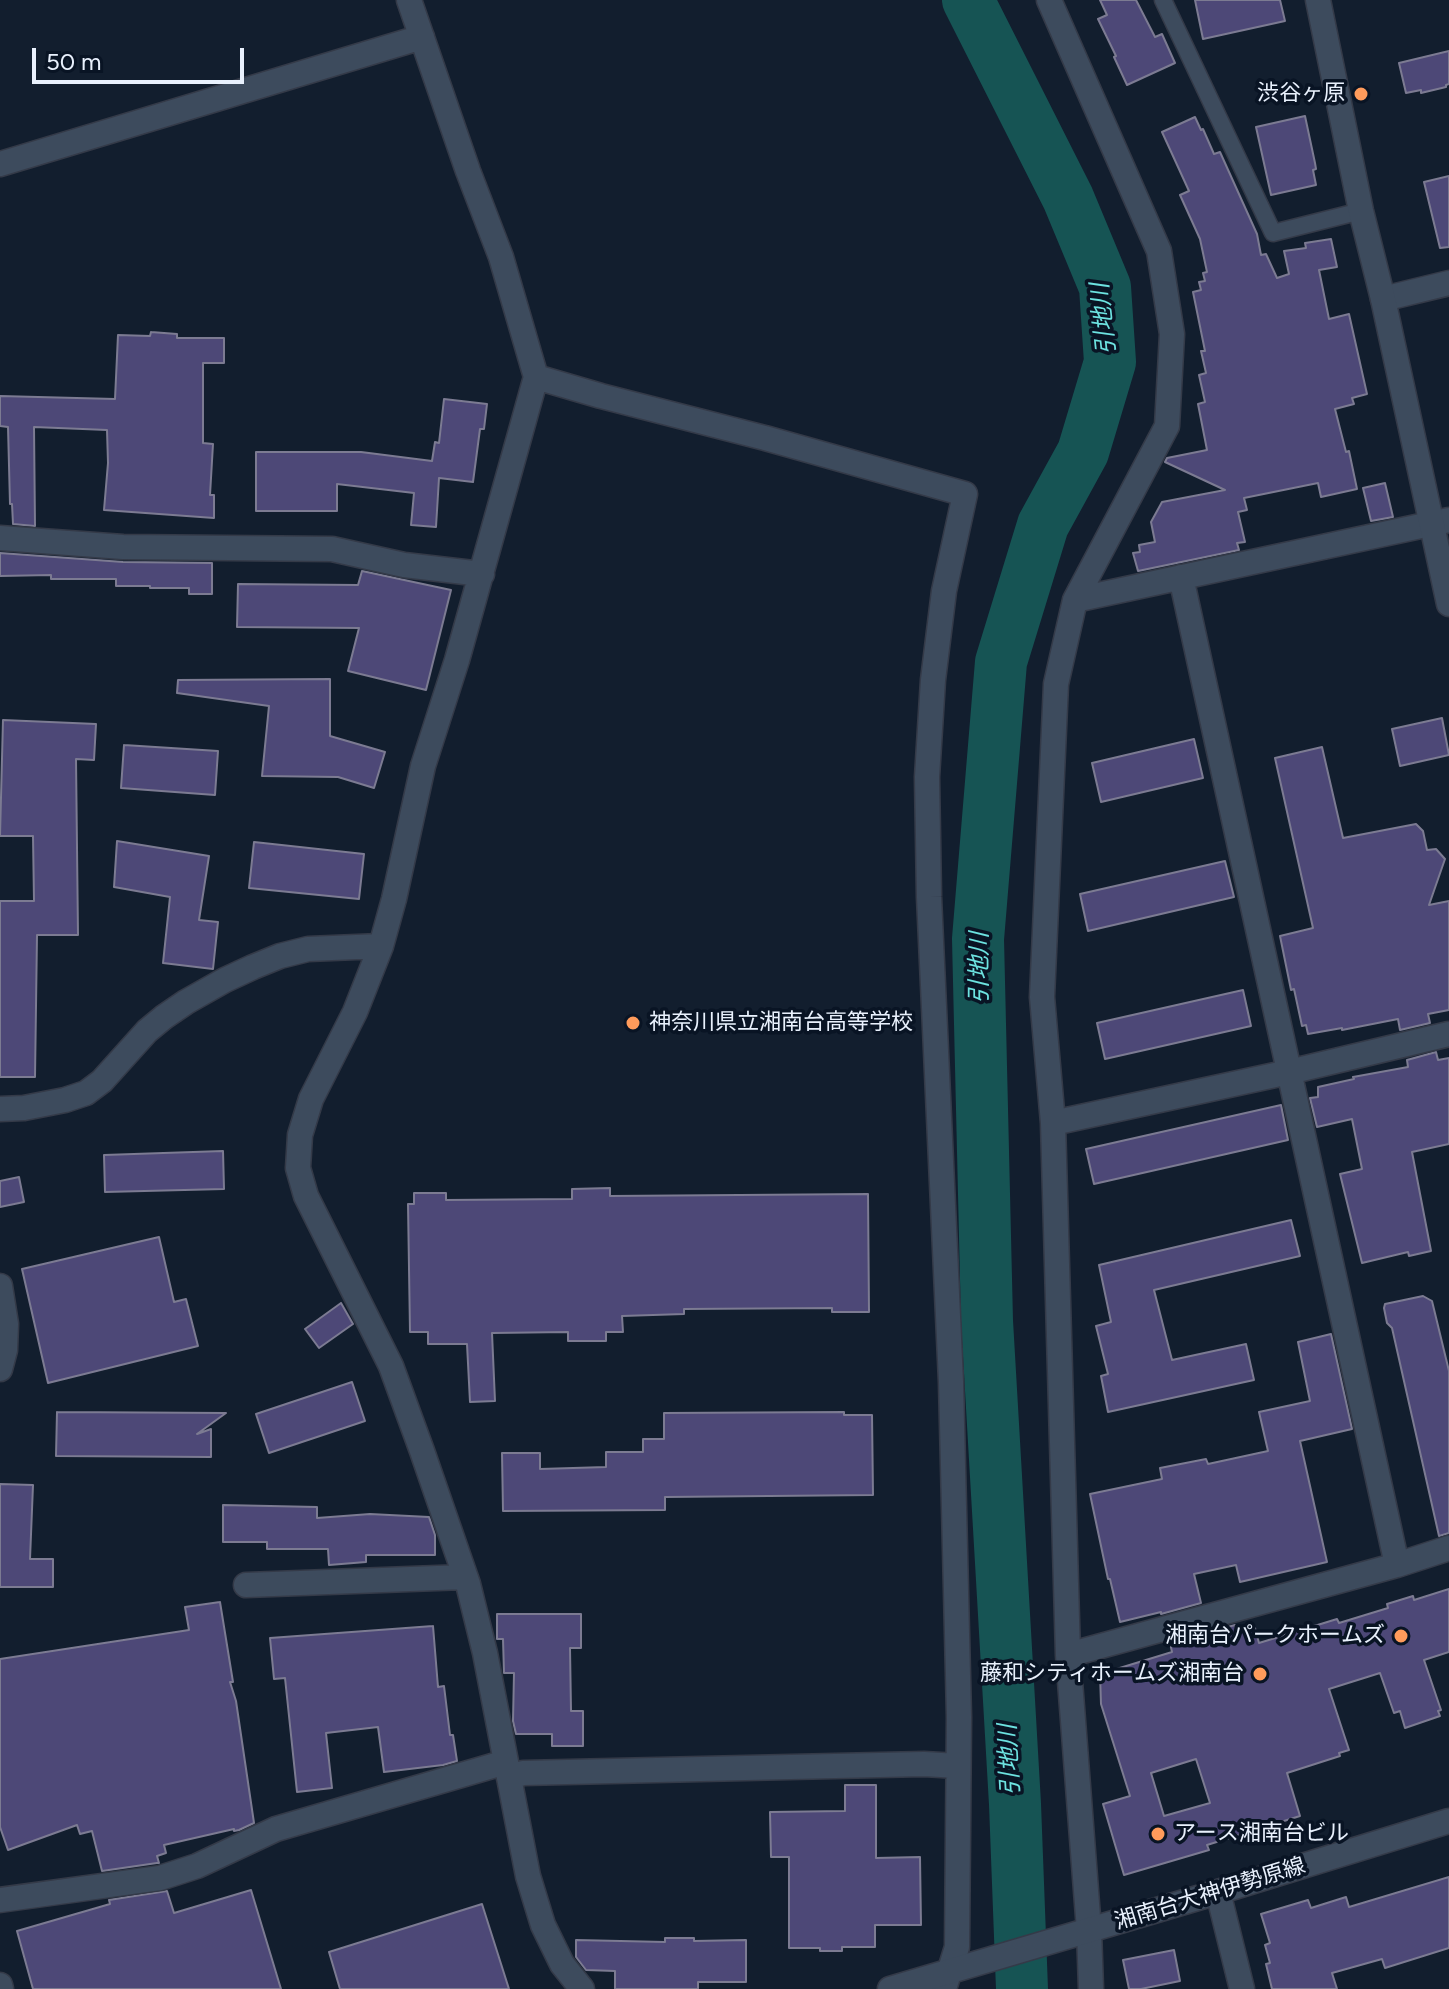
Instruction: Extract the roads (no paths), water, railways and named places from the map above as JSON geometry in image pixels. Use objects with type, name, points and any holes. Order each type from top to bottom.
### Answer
[{"type":"street","points":[[409,0],[501,257],[536,377],[482,574],[423,766],[381,946],[355,1012],[311,1099],[300,1135],[298,1168],[306,1196],[391,1366],[465,1577],[485,1653],[528,1876],[543,1925],[562,1964],[582,1989]]},
{"type":"street","points":[[1049,0],[1159,251],[1172,334],[1167,426],[1075,600],[1056,684],[1042,997],[1053,1123],[1068,1655],[1091,1989]]},
{"type":"street","points":[[1318,0],[1361,211],[1440,522],[1449,604]]},
{"type":"street","points":[[0,164],[422,37]]},
{"type":"street","points":[[1383,299],[1449,283]]},
{"type":"street","points":[[536,377],[965,494],[944,591],[933,680],[927,777],[929,897],[951,1382],[959,1717],[957,1947],[947,1980],[890,1989]]},
{"type":"street","points":[[1075,600],[1440,522]]},
{"type":"street","points":[[0,538],[123,547],[332,549],[404,565],[482,574]]},
{"type":"street","points":[[1181,577],[1397,1565]]},
{"type":"street","points":[[0,1109],[24,1108],[86,1093],[102,1081],[147,1031],[164,1017],[253,967],[308,949],[381,946]]},
{"type":"street","points":[[1053,1123],[1449,1034]]},
{"type":"street","points":[[0,1286],[6,1324],[5,1350],[0,1369]]},
{"type":"street","points":[[1068,1655],[1449,1548]]},
{"type":"street","points":[[246,1585],[465,1577]]},
{"type":"street","points":[[0,1900],[160,1878],[197,1866],[276,1829],[508,1770],[523,1773],[924,1764],[958,1766]]},
{"type":"street","name":"湘南台大神伊勢原線","points":[[947,1980],[975,1963],[1449,1821]]},
{"type":"street","points":[[1218,1892],[1242,1989]]},
{"type":"lane","points":[[1163,0],[1273,233],[1361,211]]},
{"type":"waterway","name":"引地川","points":[[968,0],[1068,198],[1105,287],[1110,362],[1083,452],[1043,525],[1001,662],[978,939],[987,1321],[1015,1804],[1022,1989]]},
{"type":"place","name":"渋谷ヶ原","points":[[1361,94]]},
{"type":"place","name":"神奈川県立湘南台高等学校","points":[[633,1023]]},
{"type":"place","name":"湘南台パークホームズ","points":[[1401,1636]]},
{"type":"place","name":"藤和シティホームズ湘南台","points":[[1260,1674]]},
{"type":"place","name":"アース湘南台ビル","points":[[1158,1834]]}]
